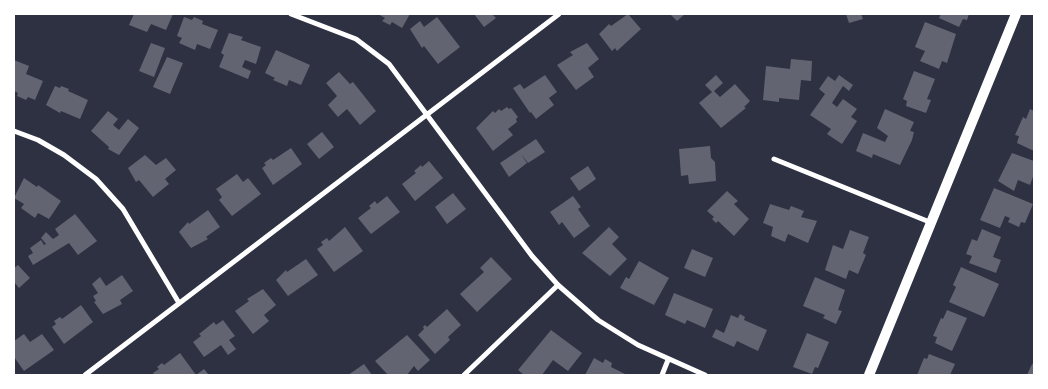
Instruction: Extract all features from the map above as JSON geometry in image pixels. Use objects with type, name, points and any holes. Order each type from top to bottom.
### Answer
[{"type":"main road","points":[[869,375],[933,223],[1016,14]]},
{"type":"street","points":[[291,14],[356,39],[389,64],[428,113],[532,256],[558,285],[598,320],[668,360],[705,375]]},
{"type":"street","points":[[85,375],[559,14]]},
{"type":"street","points":[[14,130],[38,140],[64,155],[96,180],[123,209],[180,303]]},
{"type":"street","points":[[774,159],[933,223]]},
{"type":"street","points":[[464,375],[558,285]]},
{"type":"street","points":[[662,375],[668,360]]},
{"type":"building","points":[[134,14],[173,14],[166,30],[151,24],[147,32],[129,25]]},
{"type":"building","points":[[378,14],[410,14],[402,28],[392,22],[390,25],[382,21],[385,18]]},
{"type":"building","points":[[474,14],[492,14],[496,18],[484,27]]},
{"type":"building","points":[[628,14],[641,29],[617,51],[615,48],[612,51],[599,34],[609,24],[611,26]]},
{"type":"building","points":[[670,14],[685,14],[677,21]]},
{"type":"building","points":[[846,14],[861,14],[863,19],[849,23]]},
{"type":"building","points":[[941,14],[969,14],[967,20],[963,19],[959,27],[939,18]]},
{"type":"building","points":[[184,17],[192,20],[194,17],[203,21],[202,24],[218,30],[210,49],[197,44],[195,50],[179,43],[182,38],[177,36]]},
{"type":"building","points":[[437,17],[460,47],[438,64],[424,46],[422,48],[410,29],[420,21],[424,27]]},
{"type":"building","points":[[925,22],[956,34],[947,63],[942,61],[939,69],[920,61],[925,51],[915,47]]},
{"type":"building","points":[[229,33],[243,37],[241,40],[261,47],[256,64],[245,60],[242,67],[251,71],[248,79],[219,67],[224,55],[221,53]]},
{"type":"building","points":[[151,43],[165,48],[154,77],[139,71]]},
{"type":"building","points":[[587,43],[599,59],[588,68],[594,77],[576,90],[557,65],[573,55],[570,52]]},
{"type":"building","points":[[276,50],[310,65],[301,85],[289,80],[287,86],[273,80],[275,78],[265,73]]},
{"type":"building","points":[[167,57],[183,63],[170,94],[153,87]]},
{"type":"building","points":[[791,59],[812,61],[811,81],[801,80],[799,100],[779,98],[779,102],[763,100],[766,66],[790,69]]},
{"type":"building","points":[[14,60],[29,66],[26,74],[43,81],[35,100],[28,97],[26,100],[17,96],[18,93],[14,91]]},
{"type":"building","points":[[914,71],[935,79],[927,99],[931,100],[926,113],[906,106],[907,101],[903,99]]},
{"type":"building","points":[[339,72],[350,84],[353,82],[376,111],[360,125],[347,109],[338,117],[328,105],[337,96],[326,83]]},
{"type":"building","points":[[545,75],[557,92],[549,98],[554,105],[536,119],[513,88],[520,84],[524,89]]},
{"type":"building","points":[[716,75],[723,83],[714,91],[720,97],[735,84],[750,101],[744,107],[746,108],[721,128],[699,103],[712,92],[705,85]]},
{"type":"building","points":[[839,75],[853,85],[849,91],[843,86],[832,103],[837,107],[843,99],[857,109],[851,117],[857,121],[842,144],[827,134],[831,129],[810,115],[825,94],[819,89],[828,76],[835,81]]},
{"type":"building","points":[[55,86],[69,89],[68,91],[88,100],[80,119],[61,111],[60,113],[46,105]]},
{"type":"building","points":[[507,107],[511,108],[518,117],[516,119],[517,122],[508,129],[513,135],[493,151],[476,128],[493,111],[495,113],[499,109],[501,111]]},
{"type":"building","points":[[885,109],[914,122],[910,131],[914,132],[912,140],[900,165],[873,154],[872,158],[856,151],[863,133],[885,142],[888,136],[877,128]]},
{"type":"building","points":[[1030,109],[1034,111],[1034,151],[1017,143],[1019,136],[1015,135],[1023,117],[1026,119]]},
{"type":"building","points":[[108,111],[118,119],[113,125],[119,130],[128,119],[139,128],[119,155],[108,149],[109,147],[91,131]]},
{"type":"building","points":[[322,132],[334,147],[319,159],[307,144]]},
{"type":"building","points":[[536,139],[545,152],[528,163],[521,154],[527,163],[509,177],[500,163]]},
{"type":"building","points":[[710,146],[711,158],[715,162],[716,181],[689,184],[688,175],[681,176],[679,149]]},
{"type":"building","points":[[291,148],[302,164],[273,185],[262,168],[266,165],[264,163],[271,158],[273,160]]},
{"type":"building","points":[[1012,153],[1034,161],[1034,174],[1030,185],[1018,180],[1014,191],[998,181]]},
{"type":"building","points":[[145,155],[156,165],[166,158],[176,170],[165,179],[169,184],[153,197],[139,180],[136,182],[128,168]]},
{"type":"building","points":[[429,161],[443,178],[415,201],[402,184],[416,173],[414,171],[421,165],[422,167]]},
{"type":"building","points":[[588,166],[596,179],[579,191],[570,178]]},
{"type":"building","points":[[237,174],[243,182],[248,178],[261,194],[232,216],[219,200],[222,197],[216,189]]},
{"type":"building","points":[[24,178],[61,201],[49,219],[38,213],[35,218],[21,208],[24,204],[14,198]]},
{"type":"building","points":[[994,188],[1033,204],[1025,223],[1021,222],[1019,227],[1008,222],[1010,218],[1005,216],[1000,228],[980,220]]},
{"type":"building","points":[[727,191],[738,201],[734,204],[749,219],[734,236],[718,221],[716,223],[712,219],[714,217],[707,211]]},
{"type":"building","points":[[453,193],[466,209],[447,224],[435,207]]},
{"type":"building","points":[[387,196],[400,212],[371,234],[358,218],[371,208],[369,206],[375,201],[377,204]]},
{"type":"building","points":[[573,196],[581,207],[578,209],[590,226],[574,238],[562,222],[559,225],[550,212]]},
{"type":"building","points":[[770,204],[789,210],[791,206],[804,211],[801,217],[817,221],[808,243],[788,234],[785,242],[771,236],[773,227],[763,223]]},
{"type":"building","points":[[208,210],[220,227],[206,237],[208,239],[191,248],[179,232],[188,222],[189,224]]},
{"type":"building","points":[[75,214],[97,241],[78,255],[69,243],[33,265],[28,256],[33,253],[30,248],[41,240],[44,245],[46,244],[41,238],[46,232],[53,239],[59,235],[55,229]]},
{"type":"building","points":[[345,227],[363,251],[334,272],[317,249],[323,245],[321,242],[327,238],[329,241]]},
{"type":"building","points":[[609,227],[619,237],[612,244],[627,259],[610,276],[582,253]]},
{"type":"building","points":[[982,229],[1001,237],[993,257],[1001,260],[996,273],[969,263],[972,256],[966,254],[972,239],[977,241]]},
{"type":"building","points":[[850,230],[869,237],[863,253],[866,255],[858,274],[849,270],[846,279],[825,270],[833,245],[843,249]]},
{"type":"building","points":[[692,249],[713,258],[705,277],[684,268]]},
{"type":"building","points":[[491,257],[512,279],[477,312],[460,294],[484,272],[480,268]]},
{"type":"building","points":[[306,259],[318,275],[288,296],[276,280],[286,270],[287,272]]},
{"type":"building","points":[[639,261],[669,278],[654,305],[620,288],[626,277],[629,279]]},
{"type":"building","points":[[18,265],[30,278],[19,288],[14,282],[14,268]]},
{"type":"building","points":[[961,267],[999,284],[984,317],[949,302],[956,287],[953,285]]},
{"type":"building","points":[[122,275],[133,291],[120,300],[122,304],[103,314],[94,302],[96,301],[93,296],[98,293],[92,284],[100,277],[106,286]]},
{"type":"building","points":[[815,277],[845,290],[838,310],[842,311],[836,324],[823,318],[825,315],[803,306]]},
{"type":"building","points":[[263,289],[276,305],[264,315],[269,321],[253,334],[235,311],[249,301],[247,299]]},
{"type":"building","points":[[674,293],[713,309],[705,328],[687,320],[685,324],[665,315]]},
{"type":"building","points":[[81,305],[93,322],[64,344],[52,327],[56,324],[54,321],[60,317],[62,319]]},
{"type":"building","points":[[447,309],[461,325],[448,337],[450,340],[435,354],[418,335],[425,325],[427,327]]},
{"type":"building","points":[[947,310],[967,318],[952,351],[935,343],[937,337],[933,336]]},
{"type":"building","points":[[740,314],[745,317],[744,320],[767,330],[758,351],[737,341],[734,347],[712,337],[716,329],[724,333],[731,315],[738,318]]},
{"type":"building","points":[[223,320],[235,336],[229,340],[236,349],[228,355],[221,345],[204,357],[193,342],[201,336],[199,334],[214,322],[216,325]]},
{"type":"building","points":[[551,330],[582,353],[568,371],[553,360],[542,375],[524,375],[518,370]]},
{"type":"building","points":[[807,333],[829,342],[818,368],[815,367],[812,374],[793,367]]},
{"type":"building","points":[[24,334],[30,342],[42,334],[54,350],[24,371],[14,357],[14,341]]},
{"type":"building","points":[[407,335],[430,360],[418,371],[414,366],[407,375],[388,375],[375,361]]},
{"type":"building","points":[[180,353],[196,375],[155,375],[153,373],[159,369],[157,367],[162,363],[164,365]]},
{"type":"building","points":[[929,354],[955,364],[950,375],[917,375],[924,358],[927,359]]},
{"type":"building","points":[[594,358],[603,363],[605,359],[612,363],[611,367],[627,375],[585,375]]},
{"type":"building","points":[[1034,362],[1034,375],[1027,375],[1031,366]]},
{"type":"building","points":[[364,364],[372,375],[348,375]]},
{"type":"building","points":[[204,369],[209,375],[196,375]]}]
